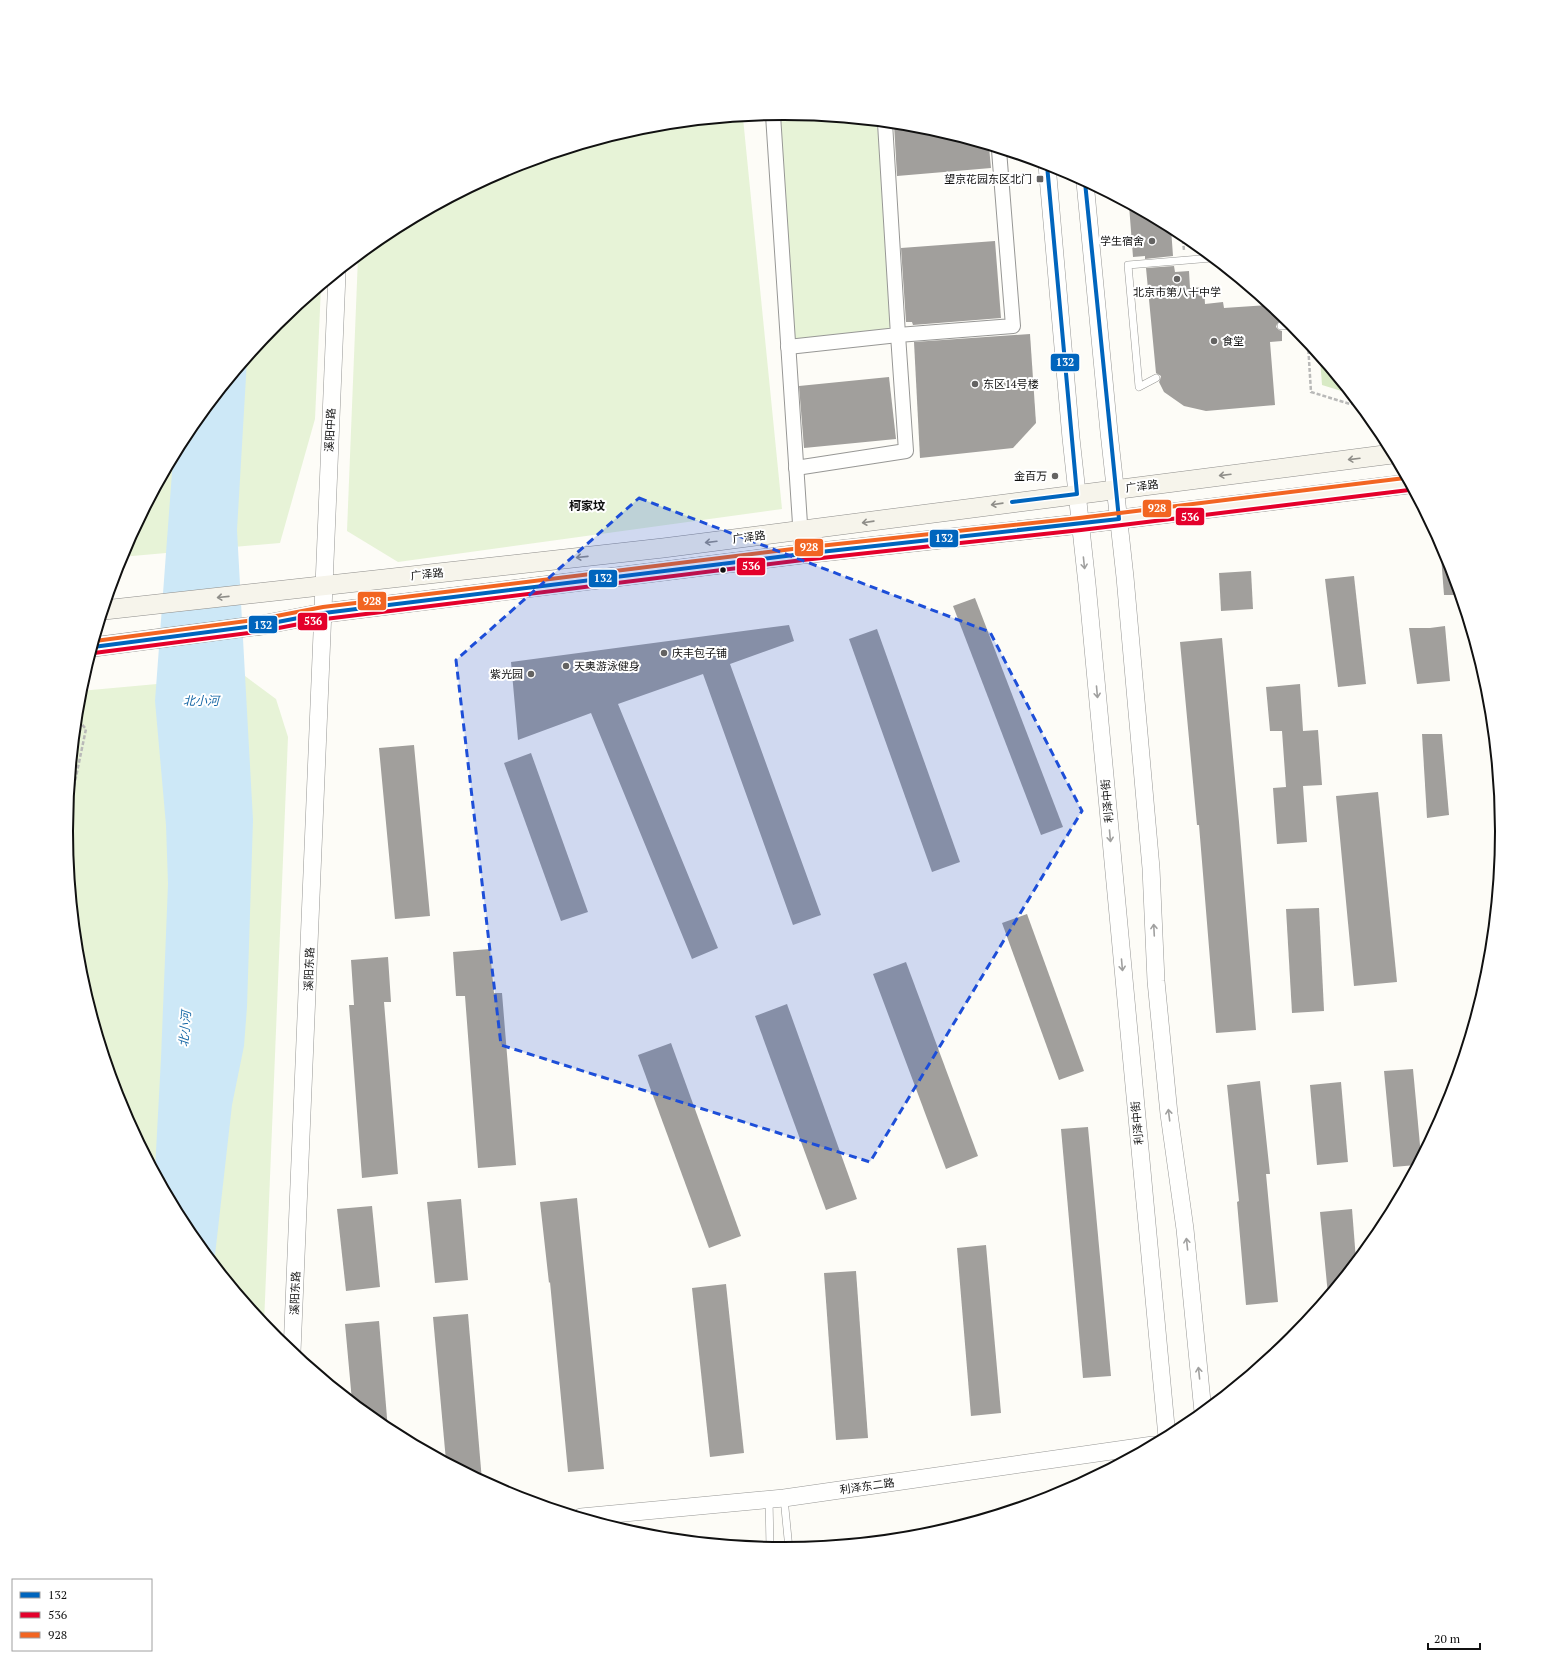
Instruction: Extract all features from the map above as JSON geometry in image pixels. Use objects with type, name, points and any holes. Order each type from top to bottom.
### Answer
[{"type":"main road","name":"广泽路","points":[[109,609],[663,548],[1387,455]]},
{"type":"main road","points":[[97,646],[262,625],[324,613],[802,554],[1080,524],[1405,484]]},
{"type":"street","points":[[773,120],[802,554]]},
{"type":"street","points":[[796,468],[906,451],[885,128]]},
{"type":"street","points":[[788,347],[898,335],[1013,326],[999,154]]},
{"type":"street","name":"利泽中街","points":[[1048,172],[1166,1431]]},
{"type":"street","points":[[1086,188],[1119,519],[1151,868],[1156,981],[1169,1114],[1185,1229],[1202,1406]]},
{"type":"street","name":"溪阳中路","points":[[323,586],[337,279]]},
{"type":"street","name":"溪阳东路","points":[[292,1345],[324,613],[323,586]]},
{"type":"street","name":"利泽东二路","points":[[593,1516],[777,1498],[1139,1447]]},
{"type":"lane","points":[[1156,378],[1139,387],[1128,266],[1205,259]]},
{"type":"lane","points":[[771,1542],[777,1498]]},
{"type":"lane","points":[[777,1498],[787,1542]]},
{"type":"path","points":[[1308,352],[1311,392],[1351,404]]},
{"type":"path","points":[[76,779],[86,729],[82,724]]},
{"type":"highlighted area","points":[[639,498],[990,632],[1082,811],[870,1162],[501,1045],[456,660]]},
{"type":"green space","points":[[778,120],[831,122],[877,127],[896,333],[792,343]]},
{"type":"green space","points":[[743,122],[782,509],[398,562],[347,531],[358,262],[389,240],[470,194],[555,158],[645,134],[691,127]]},
{"type":"green space","points":[[321,292],[315,419],[280,543],[128,556],[146,517],[168,476],[193,436],[249,363],[281,329]]},
{"type":"green space","points":[[1321,365],[1342,391],[1322,385]]},
{"type":"green space","points":[[245,676],[276,699],[288,737],[264,1316],[220,1264],[193,1227],[168,1187],[146,1146],[127,1104],[97,1016],[79,924],[73,832],[79,739],[88,690]]},
{"type":"water","name":"北小河","points":[[247,366],[237,530],[253,820],[247,1007],[244,1046],[232,1105],[215,1257],[193,1227],[155,1163],[168,884],[166,825],[155,701],[172,469],[193,436]]},
{"type":"building","points":[[894,130],[923,134],[989,151],[991,168],[897,176]]},
{"type":"building","name":"学生宿舍","points":[[1129,210],[1172,235],[1173,256],[1145,259],[1145,256],[1133,257]]},
{"type":"building","points":[[995,241],[1001,318],[913,325],[912,322],[906,322],[901,248]]},
{"type":"building","name":"食堂","points":[[1174,266],[1175,272],[1189,271],[1190,288],[1204,287],[1205,304],[1223,302],[1224,308],[1262,305],[1280,322],[1276,327],[1282,331],[1282,341],[1270,342],[1275,405],[1206,411],[1184,406],[1164,392],[1159,382],[1161,376],[1156,373],[1146,268]]},
{"type":"building","name":"东区14号楼","points":[[1030,334],[1036,423],[1013,448],[920,458],[914,342]]},
{"type":"building","points":[[889,377],[896,439],[804,448],[799,386]]},
{"type":"building","points":[[1441,560],[1454,595],[1444,595]]},
{"type":"building","points":[[1251,571],[1253,609],[1221,611],[1219,573]]},
{"type":"building","points":[[1354,576],[1366,684],[1338,687],[1325,579]]},
{"type":"building","points":[[975,598],[1063,827],[1041,835],[953,606]]},
{"type":"building","points":[[789,625],[794,641],[730,664],[821,915],[793,925],[703,674],[618,704],[718,948],[692,959],[591,713],[518,740],[511,662]]},
{"type":"building","points":[[1445,626],[1450,681],[1417,684],[1409,628]]},
{"type":"building","points":[[877,629],[960,862],[932,872],[849,639]]},
{"type":"building","points":[[1222,638],[1256,1030],[1216,1033],[1199,825],[1197,825],[1180,642]]},
{"type":"building","points":[[1300,684],[1303,731],[1318,730],[1322,785],[1303,786],[1307,842],[1277,844],[1273,788],[1286,787],[1282,731],[1270,731],[1266,687]]},
{"type":"building","points":[[1422,734],[1442,734],[1449,815],[1427,818]]},
{"type":"building","points":[[414,745],[430,916],[395,919],[379,748]]},
{"type":"building","points":[[531,753],[588,912],[561,921],[504,763]]},
{"type":"building","points":[[1378,792],[1397,982],[1354,986],[1336,796]]},
{"type":"building","points":[[1319,908],[1324,1011],[1292,1013],[1286,909]]},
{"type":"building","points":[[1027,914],[1084,1071],[1059,1080],[1002,923]]},
{"type":"building","points":[[490,949],[494,993],[502,993],[516,1165],[478,1168],[465,996],[456,996],[453,952]]},
{"type":"building","points":[[388,957],[391,1002],[384,1002],[398,1174],[362,1178],[349,1005],[354,1005],[351,960]]},
{"type":"building","points":[[906,962],[978,1156],[946,1169],[873,974]]},
{"type":"building","points":[[787,1004],[857,1199],[826,1210],[755,1016]]},
{"type":"building","points":[[671,1043],[741,1236],[709,1248],[638,1055]]},
{"type":"building","points":[[1413,1069],[1420,1149],[1412,1165],[1393,1167],[1384,1071]]},
{"type":"building","points":[[1260,1081],[1270,1174],[1266,1174],[1278,1302],[1246,1305],[1237,1202],[1239,1201],[1227,1085]]},
{"type":"building","points":[[1341,1082],[1348,1162],[1317,1165],[1310,1085]]},
{"type":"building","points":[[1088,1127],[1111,1376],[1083,1378],[1061,1129]]},
{"type":"building","points":[[577,1198],[604,1469],[568,1472],[550,1282],[549,1283],[540,1202]]},
{"type":"building","points":[[461,1199],[468,1280],[435,1283],[427,1202]]},
{"type":"building","points":[[372,1206],[380,1287],[346,1291],[337,1209]]},
{"type":"building","points":[[1352,1209],[1356,1254],[1327,1289],[1320,1212]]},
{"type":"building","points":[[986,1245],[1001,1413],[971,1416],[957,1248]]},
{"type":"building","points":[[856,1271],[868,1438],[836,1440],[824,1273]]},
{"type":"building","points":[[726,1284],[744,1453],[710,1457],[692,1288]]},
{"type":"building","points":[[468,1314],[481,1474],[446,1456],[433,1317]]},
{"type":"building","points":[[379,1321],[387,1422],[352,1396],[345,1324]]},
{"type":"transit line","name":"132","points":[[1012,502],[1077,494],[1048,172]]},
{"type":"transit line","name":"132","points":[[97,646],[262,625],[324,613],[802,554],[1119,519],[1086,188]]},
{"type":"transit line","name":"928","points":[[99,640],[261,619],[323,607],[801,548],[1079,518],[1401,478]]},
{"type":"transit line","name":"536","points":[[96,653],[263,631],[325,619],[803,560],[1081,530],[1408,490]]},
{"type":"place","name":"望京花园东区北门","points":[[1040,179]]},
{"type":"place","name":"学生宿舍","points":[[1152,241]]},
{"type":"place","name":"北京市第八十中学","points":[[1177,279]]},
{"type":"place","name":"食堂","points":[[1214,341]]},
{"type":"place","name":"东区14号楼","points":[[975,384]]},
{"type":"place","name":"金百万","points":[[1055,476]]},
{"type":"place","name":"庆丰包子铺","points":[[664,653]]},
{"type":"place","name":"天奥游泳健身","points":[[566,666]]},
{"type":"place","name":"紫光园","points":[[531,674]]},
{"type":"district","name":"柯家坟","points":[[587,506]]}]
